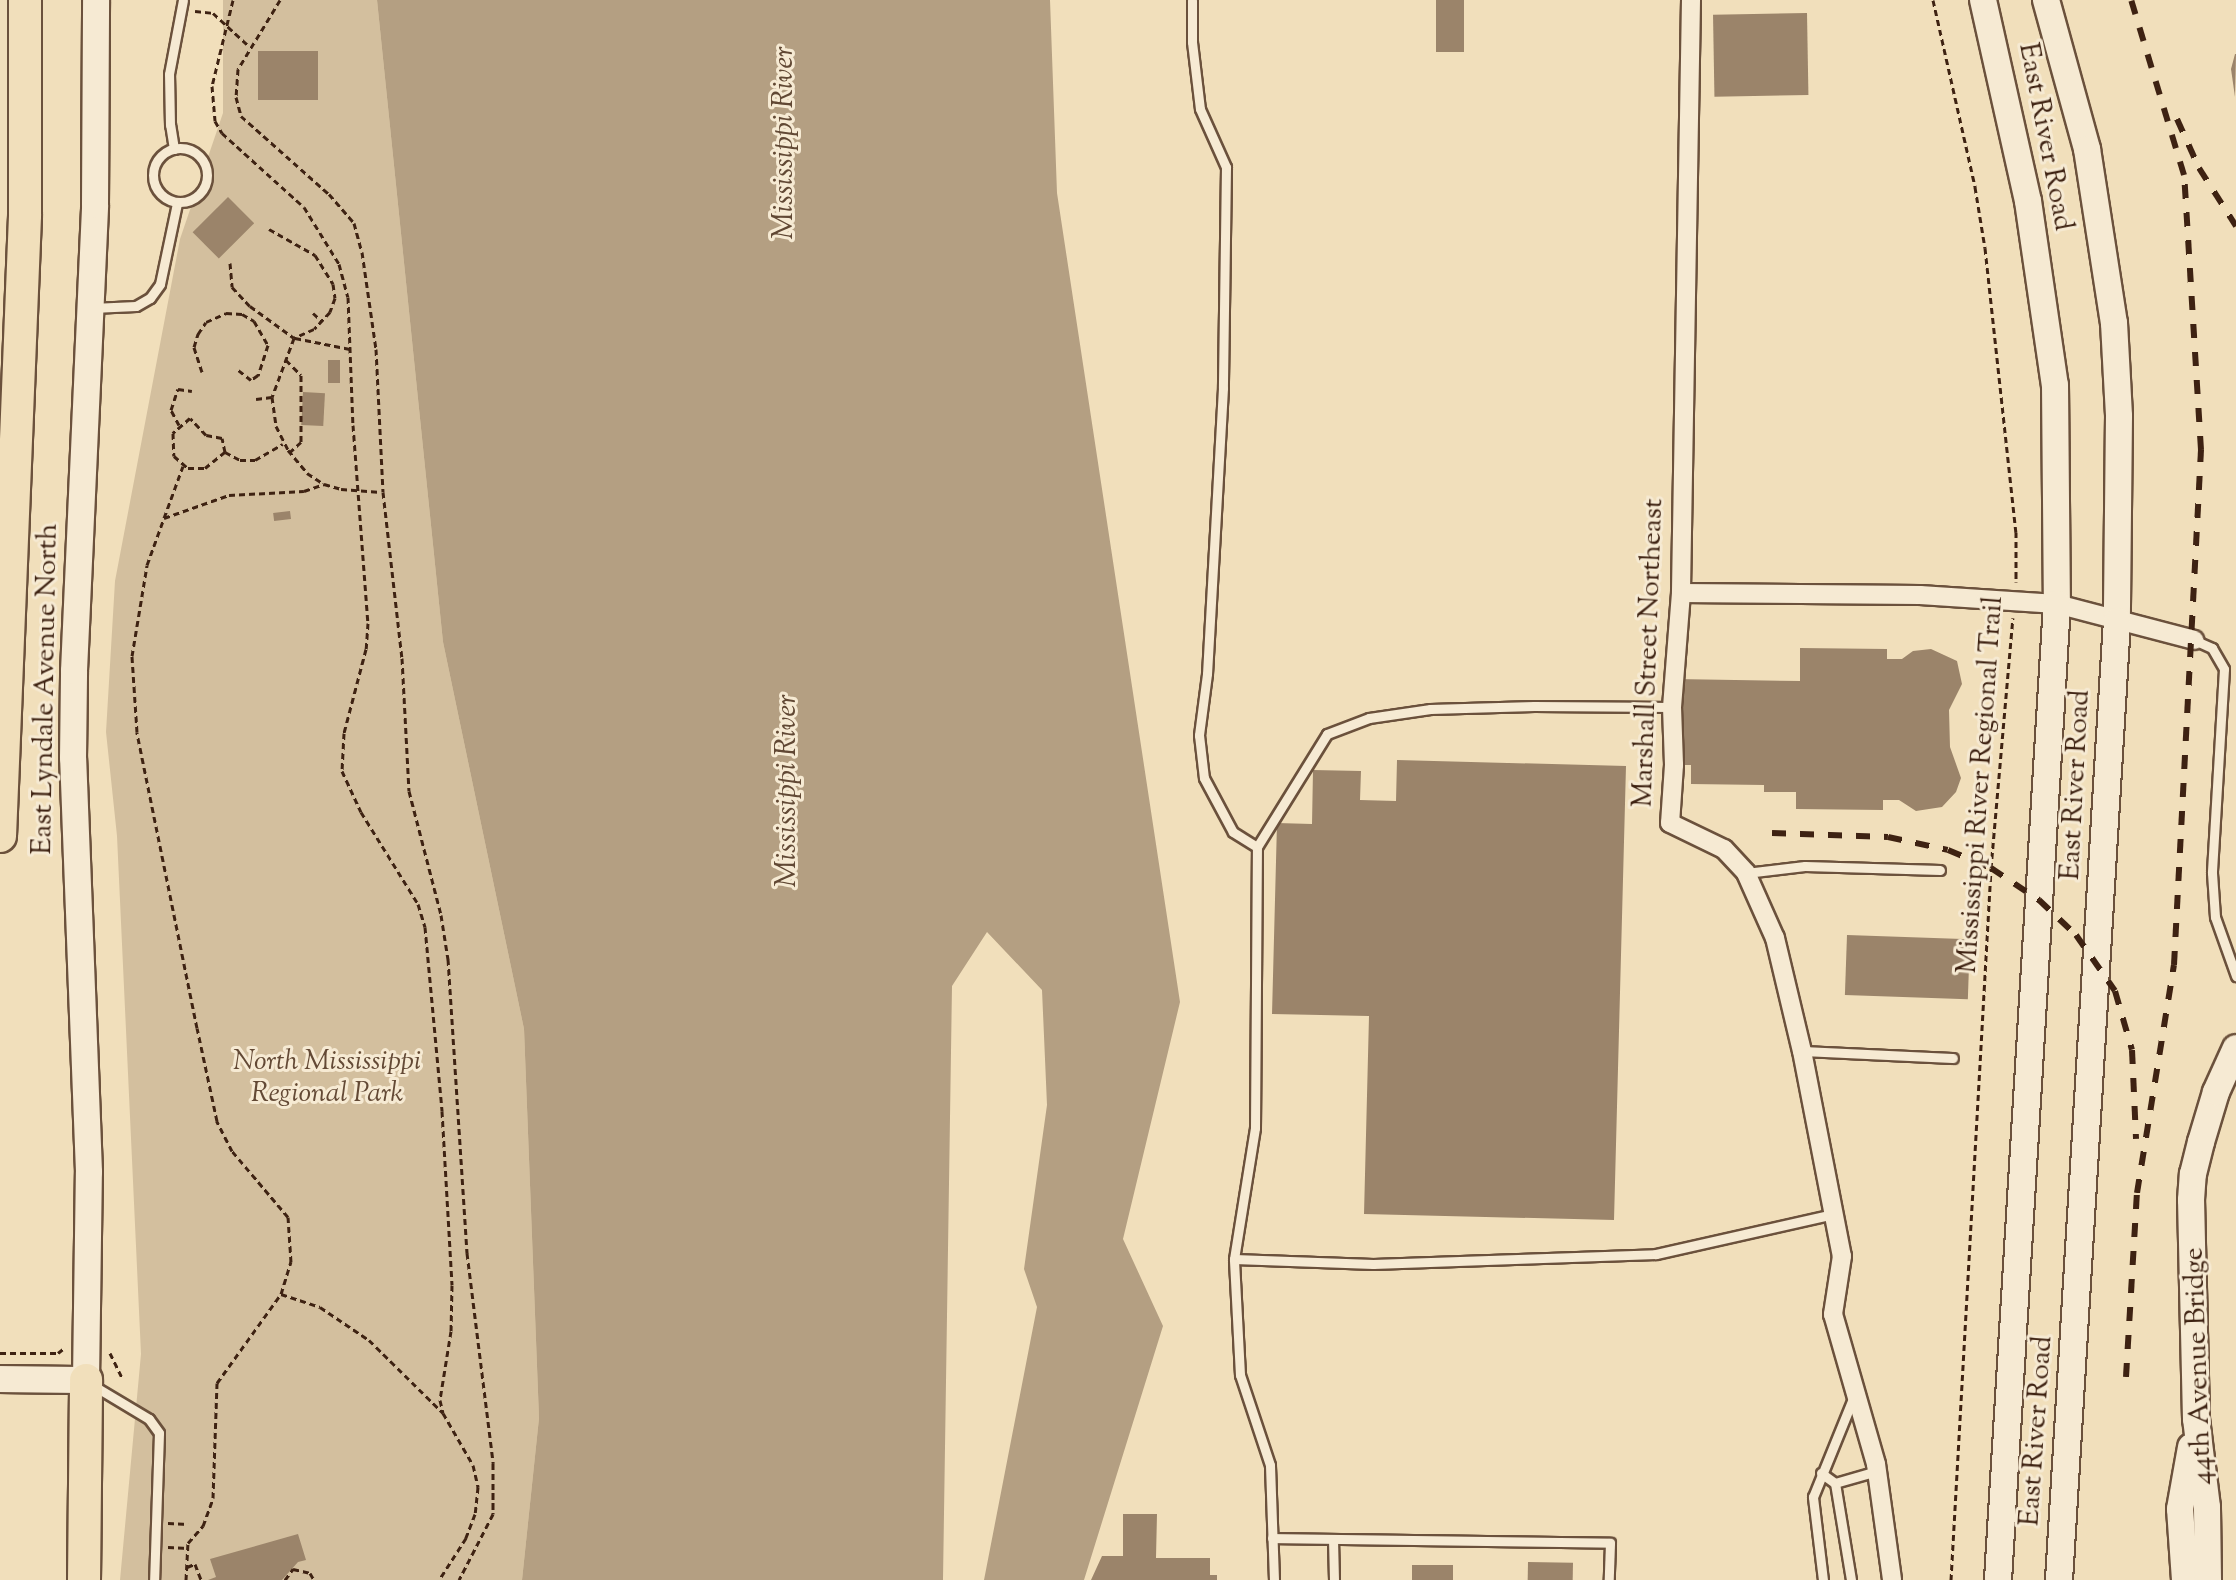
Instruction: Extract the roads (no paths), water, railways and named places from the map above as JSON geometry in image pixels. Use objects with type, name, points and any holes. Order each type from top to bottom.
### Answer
[{"type":"highway","points":[[0,836],[25,215],[25,0]]},
{"type":"highway","points":[[84,1580],[86,1380]]},
{"type":"street","name":"East Lyndale Avenue North","points":[[86,1380],[89,1172],[73,758],[78,573],[92,308],[96,0]]},
{"type":"street","name":"Marshall Street Northeast","points":[[1691,0],[1681,593],[1672,707],[1674,765],[1670,823],[1724,849],[1746,873],[1775,938],[1836,1214],[1842,1256],[1833,1314],[1877,1471],[1892,1580]]},
{"type":"street","name":"East River Road","points":[[1983,0],[2028,201],[2055,385],[2057,604],[1998,1580]]},
{"type":"street","name":"East River Road","points":[[2046,0],[2087,149],[2114,323],[2119,416],[2117,621],[2059,1580]]},
{"type":"street","points":[[1681,593],[1920,595],[2015,600],[2057,604],[2194,640]]},
{"type":"street","points":[[2208,1580],[2207,1507],[2196,1419],[2191,1200],[2193,1174],[2201,1142],[2216,1092],[2236,1048]]},
{"type":"street","points":[[13,1379],[86,1380]]},
{"type":"street","points":[[2185,1580],[2180,1509],[2196,1419]]},
{"type":"lane","points":[[1192,0],[1192,42],[1200,109],[1226,167],[1223,388],[1207,674],[1199,735],[1204,778],[1233,832],[1257,847]]},
{"type":"lane","points":[[174,149],[168,90],[182,4]]},
{"type":"lane","points":[[174,149],[198,154],[207,178],[201,194],[186,203],[177,203],[156,189],[152,173],[159,157],[174,149]]},
{"type":"lane","points":[[92,308],[136,306],[150,298],[160,284],[177,203]]},
{"type":"lane","points":[[2194,640],[2212,648],[2224,669],[2212,873],[2215,917],[2236,976]]},
{"type":"lane","points":[[1274,1580],[1270,1465],[1240,1375],[1234,1259],[1255,1128],[1257,847],[1327,734],[1369,718],[1430,709],[1672,707]]},
{"type":"lane","points":[[1746,873],[1805,866],[1940,870]]},
{"type":"lane","points":[[1802,1051],[1953,1058]]},
{"type":"lane","points":[[1234,1259],[1373,1264],[1656,1254],[1836,1214]]},
{"type":"lane","points":[[86,1380],[149,1419],[159,1433],[154,1580]]},
{"type":"lane","points":[[1823,1580],[1812,1508],[1821,1473],[1855,1393]]},
{"type":"lane","points":[[1835,1483],[1877,1471]]},
{"type":"lane","points":[[1821,1473],[1835,1483],[1851,1580]]},
{"type":"lane","points":[[1272,1538],[1610,1543],[1609,1580]]},
{"type":"lane","points":[[1333,1539],[1334,1580]]},
{"type":"water","name":"Mississippi River","points":[[377,0],[1050,0],[1057,193],[1180,1002],[1123,1239],[1163,1326],[1084,1580],[984,1580],[1037,1307],[1024,1269],[1047,1105],[1042,990],[987,932],[952,986],[943,1580],[522,1580],[539,1418],[524,1029],[443,642]]},
{"type":"railway","points":[[2126,1377],[2137,1193],[2174,965],[2201,450],[2184,175],[2131,0]]},
{"type":"railway","points":[[2177,119],[2199,168],[2236,226]]},
{"type":"railway","points":[[1772,833],[1888,837],[1948,850],[1991,868],[2039,900],[2076,935],[2115,991],[2132,1050],[2136,1139]]},
{"type":"park label","name":"North Mississippi Regional Park","points":[[327,1078]]}]
